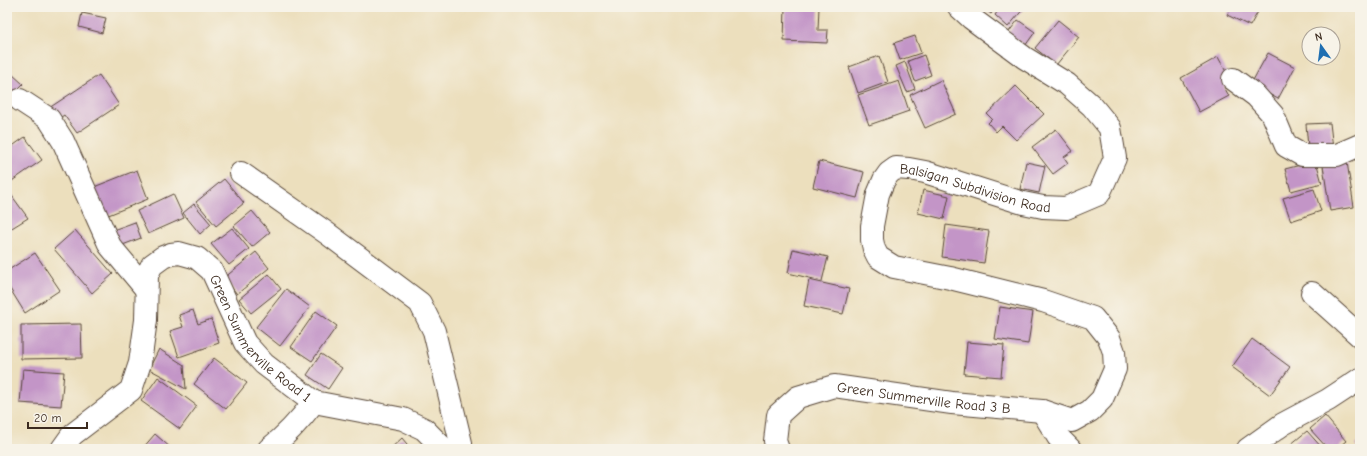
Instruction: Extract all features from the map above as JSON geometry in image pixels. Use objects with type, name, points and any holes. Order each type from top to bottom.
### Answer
[{"type":"street","name":"Balsigan Subdivision Road","points":[[958,7],[1025,58],[1067,84],[1092,106],[1110,128],[1115,158],[1099,194],[1066,208],[1044,207],[1023,203],[925,172],[896,168],[889,173],[884,180],[878,194],[872,226],[872,240],[878,257],[894,267],[950,278],[1043,300],[1093,318],[1109,338],[1114,352],[1115,368],[1102,399],[1090,411],[1072,421],[1042,411]]},
{"type":"street","points":[[1233,79],[1256,96],[1273,115],[1286,146],[1302,155],[1338,155],[1360,145]]},
{"type":"street","points":[[20,100],[49,119],[63,141],[110,246],[146,289]]},
{"type":"street","points":[[241,174],[328,234],[420,303],[434,331],[461,443],[461,449]]},
{"type":"street","name":"Green Summerville Road 1","points":[[62,449],[72,435],[131,390],[140,363],[146,320],[147,275],[152,265],[163,257],[179,253],[197,258],[212,271],[245,342],[264,364],[314,402],[403,419],[424,430],[444,449]]},
{"type":"street","points":[[1312,293],[1360,336]]},
{"type":"street","points":[[1248,449],[1283,424],[1328,400],[1360,379]]},
{"type":"street","name":"Green Summerville Road 3 B","points":[[778,449],[775,440],[778,415],[798,397],[834,386],[952,402],[1042,411]]},
{"type":"street","points":[[269,449],[280,441],[302,418],[314,402]]},
{"type":"street","points":[[1042,411],[1058,437],[1070,449]]},
{"type":"building","points":[[785,7],[819,7],[818,30],[828,30],[827,43],[784,41]]},
{"type":"building","points":[[982,7],[997,7],[991,14]]},
{"type":"building","points":[[1001,7],[1025,7],[1008,27],[995,15]]},
{"type":"building","points":[[1231,7],[1260,8],[1250,26],[1227,15]]},
{"type":"building","points":[[82,13],[106,18],[102,33],[79,27]]},
{"type":"building","points":[[1018,20],[1035,32],[1025,46],[1008,33]]},
{"type":"building","points":[[1058,20],[1079,37],[1056,65],[1035,48]]},
{"type":"building","points":[[915,36],[921,53],[900,60],[894,43]]},
{"type":"building","points":[[1268,53],[1295,67],[1278,99],[1251,84]]},
{"type":"building","points":[[924,55],[931,75],[915,81],[908,61]]},
{"type":"building","points":[[879,56],[888,82],[858,93],[849,67]]},
{"type":"building","points":[[1218,57],[1232,83],[1224,87],[1229,96],[1199,112],[1181,78]]},
{"type":"building","points":[[905,62],[915,89],[907,92],[896,66]]},
{"type":"building","points":[[12,74],[23,84],[7,100],[7,78]]},
{"type":"building","points":[[99,75],[119,105],[77,133],[64,115],[54,122],[46,110]]},
{"type":"building","points":[[941,80],[956,114],[925,128],[910,95]]},
{"type":"building","points":[[899,81],[909,111],[869,125],[858,95]]},
{"type":"building","points":[[1016,86],[1044,114],[1016,140],[1002,126],[996,132],[988,123],[992,119],[987,114]]},
{"type":"building","points":[[1330,123],[1333,149],[1308,147],[1306,124]]},
{"type":"building","points":[[1056,129],[1073,151],[1064,157],[1068,163],[1053,174],[1032,147]]},
{"type":"building","points":[[25,137],[42,160],[9,183],[7,180],[7,150]]},
{"type":"building","points":[[819,161],[864,172],[857,198],[813,187]]},
{"type":"building","points":[[1316,161],[1322,183],[1291,191],[1285,169]]},
{"type":"building","points":[[1026,162],[1045,166],[1039,193],[1020,189]]},
{"type":"building","points":[[1347,162],[1354,207],[1330,211],[1323,166]]},
{"type":"building","points":[[137,170],[148,199],[106,216],[94,187]]},
{"type":"building","points":[[224,179],[244,203],[216,226],[196,202]]},
{"type":"building","points":[[7,189],[28,218],[7,231]]},
{"type":"building","points":[[1314,189],[1321,211],[1291,221],[1283,198]]},
{"type":"building","points":[[923,190],[949,196],[944,219],[918,213]]},
{"type":"building","points":[[173,194],[184,218],[148,234],[137,211]]},
{"type":"building","points":[[194,204],[211,224],[200,234],[183,213]]},
{"type":"building","points":[[252,211],[270,232],[252,247],[234,226]]},
{"type":"building","points":[[135,222],[141,238],[120,246],[113,230]]},
{"type":"building","points":[[946,225],[989,231],[984,263],[942,257]]},
{"type":"building","points":[[232,228],[249,249],[229,265],[211,244]]},
{"type":"building","points":[[75,230],[113,274],[92,293],[54,249]]},
{"type":"building","points":[[793,249],[828,257],[822,281],[788,273]]},
{"type":"building","points":[[256,252],[269,268],[237,294],[224,278]]},
{"type":"building","points":[[35,253],[60,290],[25,313],[7,284],[7,271]]},
{"type":"building","points":[[269,274],[281,289],[251,313],[239,299]]},
{"type":"building","points":[[809,280],[849,289],[843,314],[804,306]]},
{"type":"building","points":[[286,289],[310,307],[280,346],[256,327]]},
{"type":"building","points":[[1000,307],[1033,312],[1028,344],[995,339]]},
{"type":"building","points":[[193,310],[198,324],[211,319],[219,343],[179,357],[170,331],[183,327],[179,315]]},
{"type":"building","points":[[316,311],[337,326],[312,361],[291,347]]},
{"type":"building","points":[[81,324],[82,358],[21,359],[21,325]]},
{"type":"building","points":[[1252,339],[1290,367],[1270,395],[1232,367]]},
{"type":"building","points":[[967,342],[1004,345],[1001,377],[964,374]]},
{"type":"building","points":[[159,349],[184,365],[186,389],[149,369]]},
{"type":"building","points":[[321,354],[342,368],[328,389],[307,375]]},
{"type":"building","points":[[214,358],[247,383],[226,409],[194,384]]},
{"type":"building","points":[[23,369],[64,372],[61,406],[20,403]]},
{"type":"building","points":[[158,377],[197,406],[180,429],[141,401]]},
{"type":"building","points":[[1325,416],[1346,441],[1336,449],[1328,449],[1310,429]]},
{"type":"building","points":[[1307,431],[1323,449],[1293,449],[1290,445]]},
{"type":"building","points":[[155,434],[172,449],[142,449]]},
{"type":"building","points":[[402,438],[411,449],[390,449]]},
{"type":"building","points":[[1360,442],[1360,449],[1359,449],[1356,445]]}]
